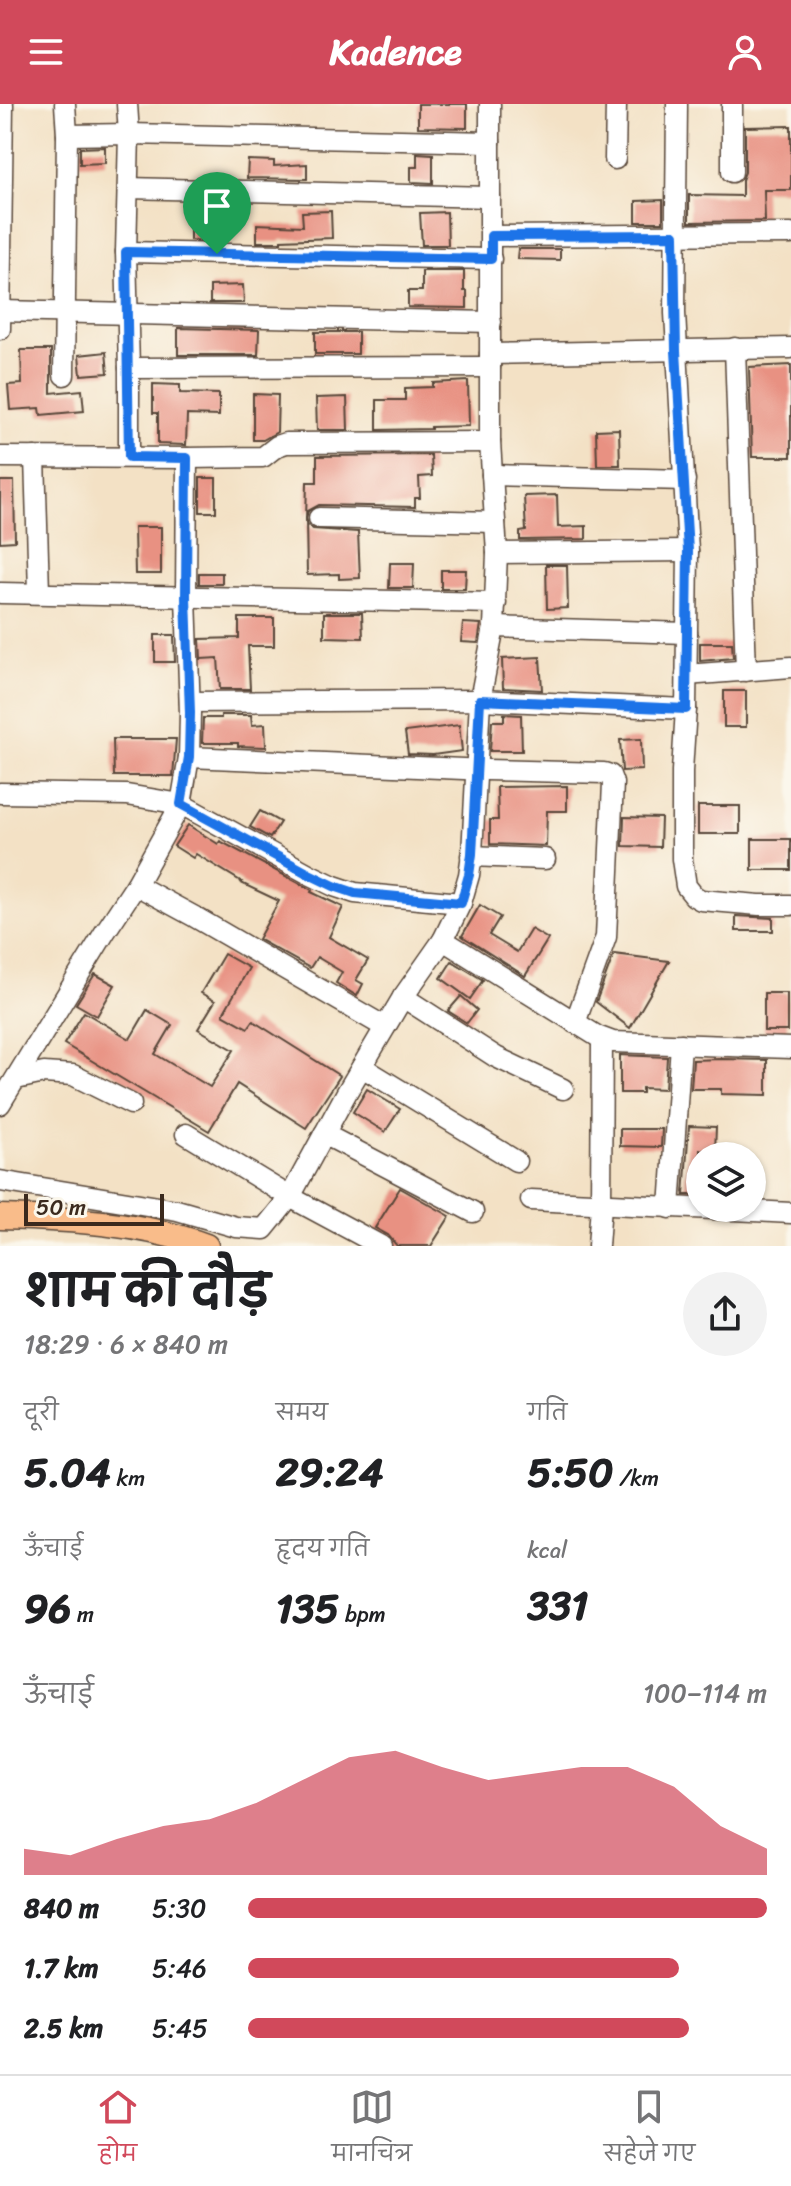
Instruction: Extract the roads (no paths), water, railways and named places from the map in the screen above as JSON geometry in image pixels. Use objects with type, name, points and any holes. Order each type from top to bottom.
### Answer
[{"type":"main road","points":[[0,1217],[77,1220],[135,1227],[206,1246]]},
{"type":"street","points":[[0,329],[3,104]]},
{"type":"street","points":[[64,375],[65,104]]},
{"type":"street","points":[[127,104],[129,457]]},
{"type":"street","points":[[0,1181],[177,1210],[236,1227],[264,1229],[290,1197],[385,1027],[443,940],[461,903],[469,875],[480,700],[496,603],[497,553],[490,442],[490,104]]},
{"type":"street","points":[[615,159],[616,104]]},
{"type":"street","points":[[677,104],[674,235],[676,351],[688,551],[682,859],[686,886],[701,900],[791,905]]},
{"type":"street","points":[[732,104],[732,172]]},
{"type":"street","points":[[67,135],[490,142]]},
{"type":"street","points":[[128,188],[490,197]]},
{"type":"street","points":[[491,236],[791,234]]},
{"type":"street","points":[[126,252],[491,259]]},
{"type":"street","points":[[1,311],[491,322]]},
{"type":"street","points":[[735,348],[746,671]]},
{"type":"street","points":[[129,368],[490,360],[791,348]]},
{"type":"street","points":[[0,457],[263,457],[286,443],[490,442]]},
{"type":"street","points":[[35,457],[39,592]]},
{"type":"street","points":[[0,1104],[136,885],[181,804],[189,757],[190,702],[186,597],[187,458]]},
{"type":"street","points":[[492,475],[685,480]]},
{"type":"street","points":[[319,518],[495,522]]},
{"type":"street","points":[[497,553],[688,551]]},
{"type":"street","points":[[0,593],[496,603]]},
{"type":"street","points":[[494,627],[687,633]]},
{"type":"street","points":[[686,675],[791,667]]},
{"type":"street","points":[[190,702],[480,700],[686,709]]},
{"type":"street","points":[[189,757],[610,775],[613,783],[606,937],[575,1023]]},
{"type":"street","points":[[0,793],[127,795],[181,804],[334,886],[355,893],[461,903]]},
{"type":"street","points":[[471,856],[545,859]]},
{"type":"street","points":[[136,885],[385,1027]]},
{"type":"street","points":[[443,940],[602,1039],[613,1042],[791,1048]]},
{"type":"street","points":[[403,997],[496,1057],[563,1089]]},
{"type":"street","points":[[598,1246],[602,1039]]},
{"type":"street","points":[[670,1208],[681,1044]]},
{"type":"street","points":[[362,1067],[516,1161]]},
{"type":"street","points":[[16,1079],[44,1073],[73,1075],[131,1104]]},
{"type":"street","points":[[186,1134],[290,1197],[381,1246]]},
{"type":"street","points":[[324,1134],[473,1212]]},
{"type":"street","points":[[531,1200],[791,1213]]}]
